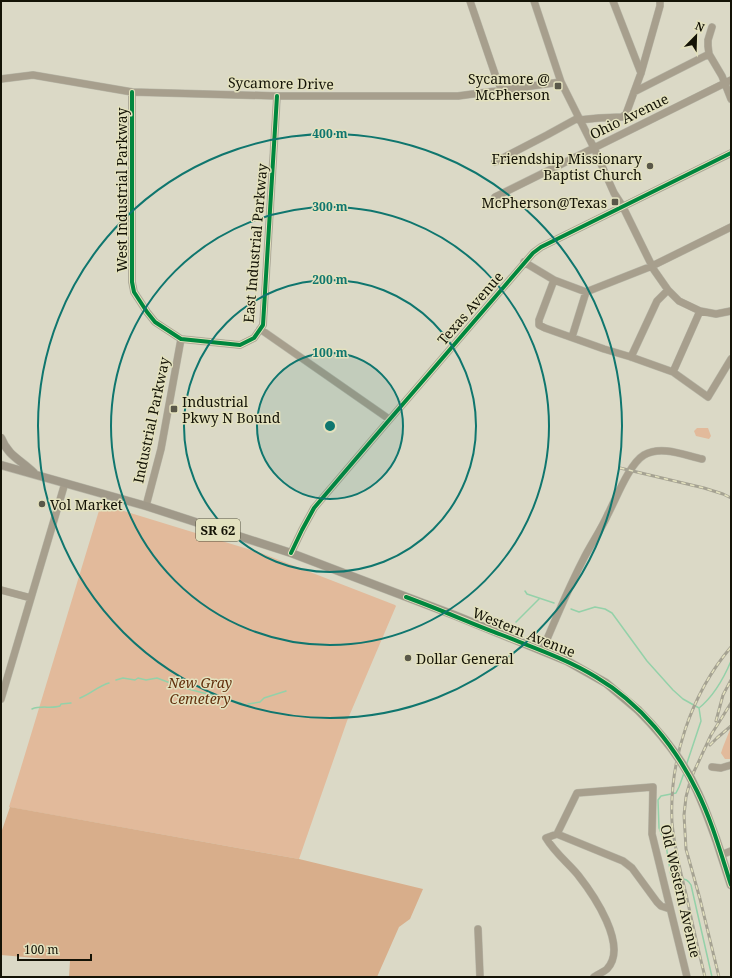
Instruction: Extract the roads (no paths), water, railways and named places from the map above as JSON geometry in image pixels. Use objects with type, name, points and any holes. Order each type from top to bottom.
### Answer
[{"type":"main road","points":[[1,438],[8,451],[35,474]]},
{"type":"main road","name":"Western Avenue","points":[[1,465],[146,506],[291,553],[454,615],[567,661],[595,676],[616,690],[638,710],[663,737],[687,772],[697,791],[716,839],[731,885]]},
{"type":"street","points":[[470,1],[491,58],[497,80],[502,90]]},
{"type":"street","points":[[534,1],[561,82],[594,148],[614,193],[623,207],[652,266],[668,290],[679,301],[700,311],[716,314],[731,311]]},
{"type":"street","points":[[613,1],[641,73]]},
{"type":"street","points":[[495,162],[579,119],[622,117],[626,114],[641,73],[660,6],[660,1]]},
{"type":"street","points":[[712,27],[708,40],[709,54],[728,81],[731,99]]},
{"type":"street","points":[[634,92],[709,54]]},
{"type":"street","name":"Sycamore Drive","points":[[1,79],[33,75],[132,92],[277,96],[458,96],[561,82]]},
{"type":"street","name":"Ohio Avenue","points":[[495,198],[728,81]]},
{"type":"street","name":"West Industrial Parkway","points":[[132,92],[132,282],[134,292],[155,322],[181,340]]},
{"type":"street","name":"East Industrial Parkway","points":[[181,340],[240,345],[254,338],[263,325],[277,96]]},
{"type":"street","name":"Texas Avenue","points":[[291,553],[314,508],[533,253],[541,247],[731,154]]},
{"type":"street","points":[[524,262],[554,280],[586,292],[652,266],[731,227]]},
{"type":"street","points":[[554,280],[539,320],[539,325],[673,372],[708,397],[731,359]]},
{"type":"street","points":[[632,357],[658,302],[668,290]]},
{"type":"street","points":[[572,337],[586,292]]},
{"type":"street","points":[[673,372],[700,311]]},
{"type":"street","points":[[260,329],[389,419]]},
{"type":"street","name":"Industrial Parkway","points":[[146,506],[161,449],[181,340]]},
{"type":"street","points":[[542,651],[584,559],[634,463],[650,452],[659,451],[670,451],[702,459]]},
{"type":"street","points":[[1,699],[65,483]]},
{"type":"street","points":[[1,590],[31,598]]},
{"type":"street","points":[[1,672],[8,674]]},
{"type":"street","points":[[712,767],[721,768],[731,764]]},
{"type":"street","name":"Old Western Avenue","points":[[557,834],[577,793],[653,787],[652,834],[687,977]]},
{"type":"street","points":[[594,977],[608,968],[614,956],[613,940],[602,909],[578,875],[552,847],[546,838],[557,834],[623,861],[632,868],[657,902],[661,906],[670,909]]},
{"type":"street","points":[[721,855],[731,851]]},
{"type":"street","points":[[478,929],[480,977]]},
{"type":"waterway","points":[[525,591],[527,594],[554,603]]},
{"type":"waterway","points":[[516,622],[539,599]]},
{"type":"waterway","points":[[571,609],[579,612],[595,607],[605,609],[612,613],[647,661],[673,690],[683,699],[699,708],[701,721],[686,766]]},
{"type":"waterway","points":[[699,708],[718,687],[731,661]]},
{"type":"waterway","points":[[116,680],[123,678],[135,680],[138,678],[146,680],[157,678],[181,687],[241,703]]},
{"type":"waterway","points":[[80,698],[109,683]]},
{"type":"waterway","points":[[248,704],[260,702],[264,698],[286,691]]},
{"type":"waterway","points":[[32,709],[39,707],[57,707],[61,704],[71,703]]},
{"type":"waterway","points":[[684,773],[676,793],[661,796],[658,800],[659,828],[666,845],[671,876],[687,880],[691,885],[712,977]]},
{"type":"railway","points":[[620,468],[704,488],[731,498]]},
{"type":"railway","points":[[705,977],[676,849],[672,822],[672,799],[674,775],[685,729],[704,685],[731,647]]},
{"type":"railway","points":[[716,721],[723,695],[731,680]]},
{"type":"railway","points":[[719,977],[686,849],[684,815],[686,797],[691,778],[711,735],[731,703]]},
{"type":"railway","points":[[710,745],[731,726]]},
{"type":"place","name":"Sycamore @ McPherson","points":[[558,86]]},
{"type":"place","name":"Friendship Missionary Baptist Church","points":[[650,166]]},
{"type":"place","name":"McPherson@Texas","points":[[615,202]]},
{"type":"place","name":"Industrial Pkwy N Bound","points":[[174,409]]},
{"type":"place","name":"Vol Market","points":[[42,504]]},
{"type":"place","name":"Dollar General","points":[[408,658]]},
{"type":"park label","name":"New Gray Cemetery","points":[[200,690]]}]
